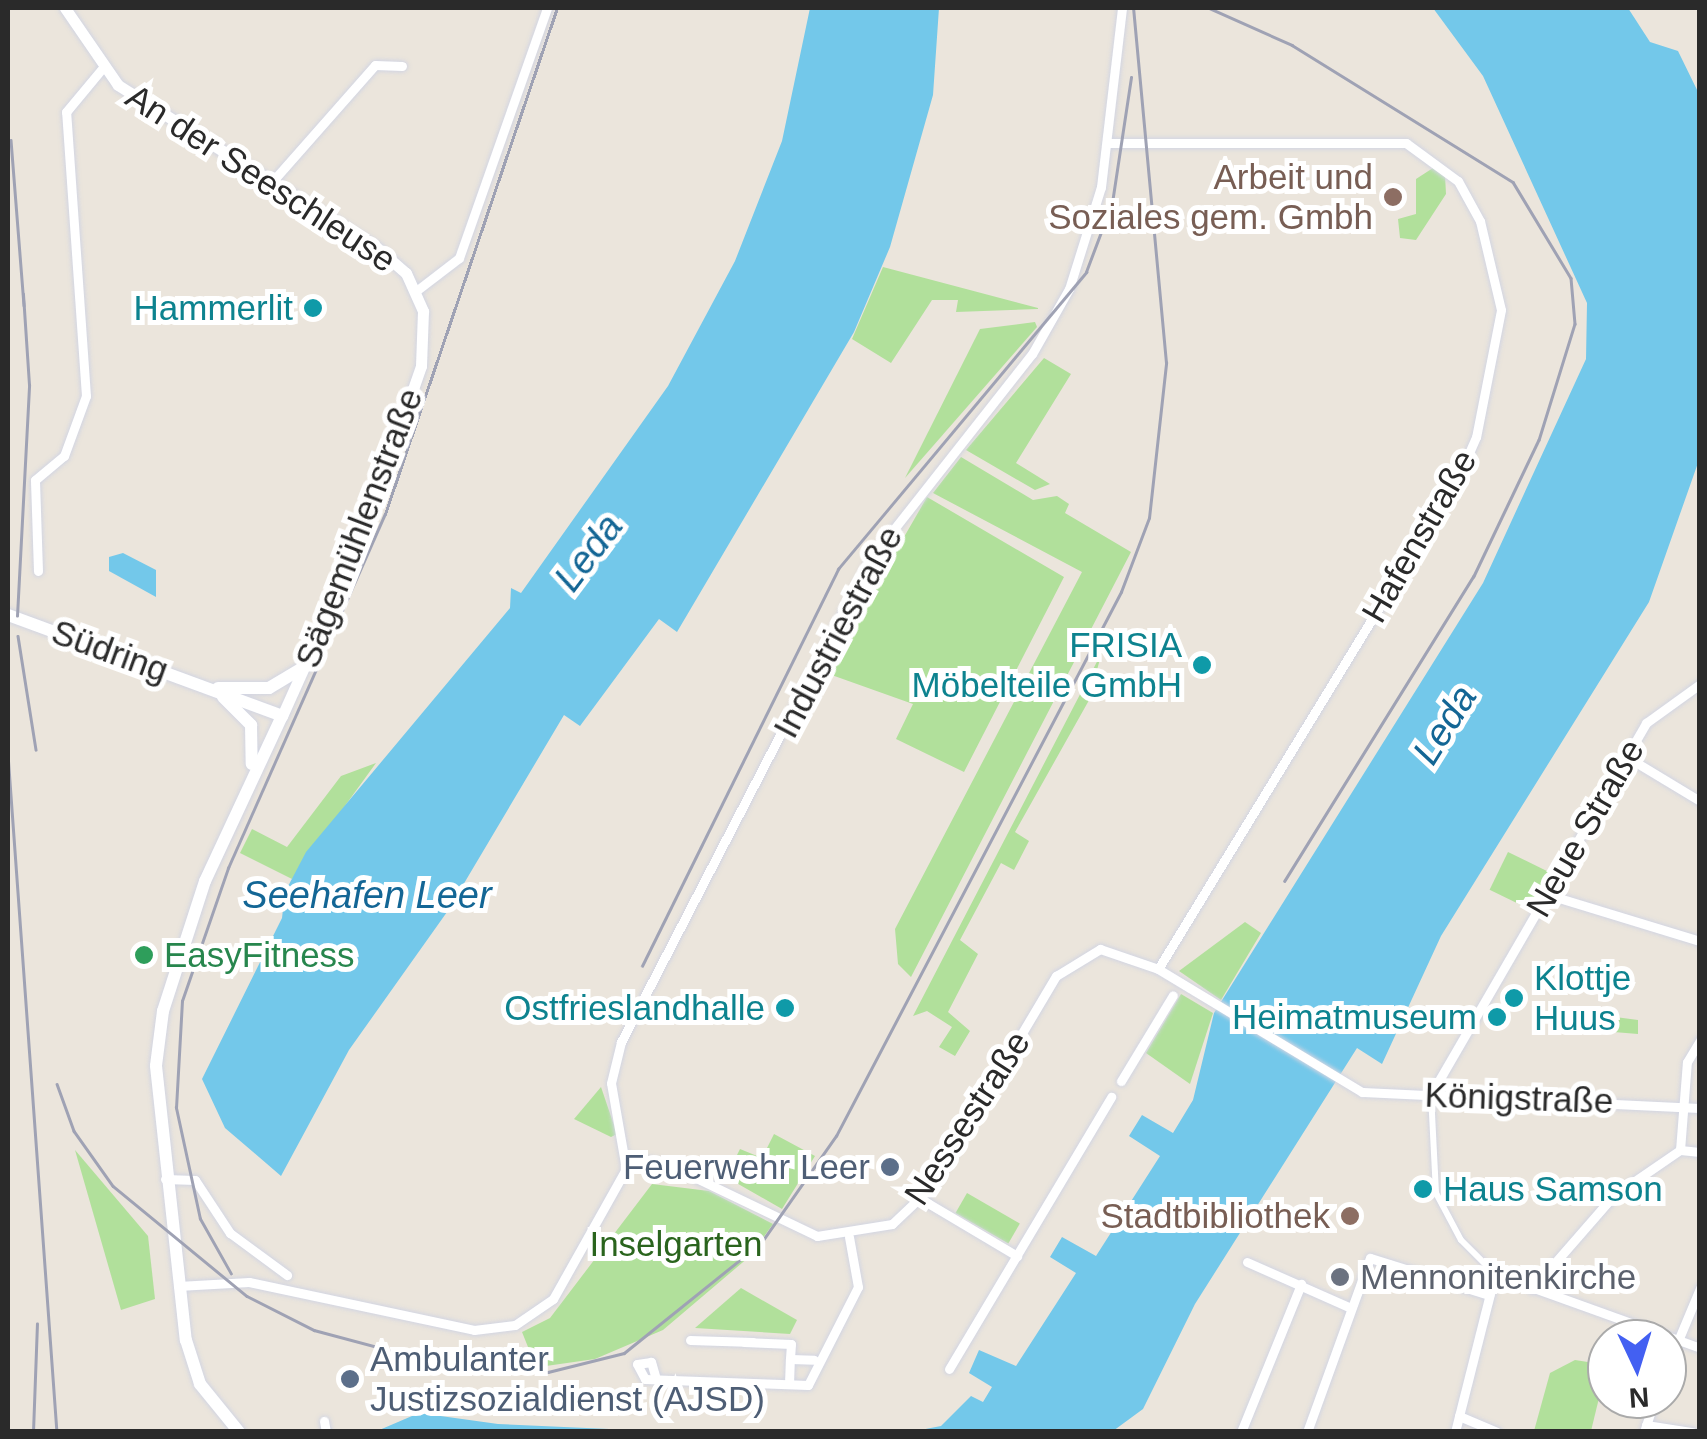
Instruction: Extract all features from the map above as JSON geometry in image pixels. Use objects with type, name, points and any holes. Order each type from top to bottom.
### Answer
[{"type":"main road","name":"Südring","points":[[8,616],[282,716]]},
{"type":"main road","points":[[212,688],[269,688],[309,664]]},
{"type":"main road","name":"Südring","points":[[212,688],[251,725],[249,781]]},
{"type":"main road","name":"Sägemühlenstraße","points":[[239,1432],[195,1372],[178,1286],[162,1179],[163,1011],[249,781],[282,716]]},
{"type":"street","name":"An der Seeschleuse","points":[[65,8],[101,70],[377,248],[416,291]]},
{"type":"street","points":[[416,291],[459,258],[547,8]]},
{"type":"street","name":"Industriestraße","points":[[628,1157],[611,1083],[620,1042],[872,557],[1063,300],[1091,228],[1108,143],[1122,8]]},
{"type":"street","points":[[271,183],[374,66],[402,66]]},
{"type":"street","name":"An der Seeschleuse","points":[[38,570],[36,480],[64,456],[86,396],[66,112],[101,70]]},
{"type":"street","name":"Hafenstraße","points":[[1108,143],[1406,143],[1458,181],[1480,220],[1501,310],[1476,437],[1458,478],[1158,969]]},
{"type":"street","name":"Sägemühlenstraße","points":[[282,716],[309,664],[421,366],[426,330],[416,291]]},
{"type":"street","name":"Neue Straße","points":[[1431,1094],[1651,718],[1700,684]]},
{"type":"street","points":[[1627,756],[1700,800]]},
{"type":"street","points":[[1546,894],[1700,941]]},
{"type":"street","name":"Nessestraße","points":[[628,1157],[672,1166],[803,1232],[849,1237],[892,1224],[921,1199],[1066,964],[1113,950],[1158,969],[1205,998]]},
{"type":"street","points":[[1122,1081],[1173,995]]},
{"type":"street","name":"Königstraße","points":[[1205,998],[1362,1092],[1700,1108]]},
{"type":"street","points":[[1532,1290],[1572,1236],[1680,1150],[1687,1062],[1700,1040]]},
{"type":"street","points":[[1431,1094],[1436,1193],[1461,1240],[1495,1274],[1619,1319]]},
{"type":"street","points":[[948,1369],[1111,1097]]},
{"type":"street","points":[[1680,1150],[1700,1152]]},
{"type":"street","points":[[178,1286],[249,1282],[322,1304],[456,1329],[524,1321],[553,1299],[628,1157]]},
{"type":"street","points":[[162,1179],[196,1180],[230,1233],[287,1275]]},
{"type":"street","points":[[921,1199],[1017,1256]]},
{"type":"street","points":[[656,1379],[808,1385],[814,1360],[858,1288],[849,1237]]},
{"type":"street","points":[[1307,1432],[1370,1258],[1489,1296]]},
{"type":"street","points":[[1247,1262],[1352,1308]]},
{"type":"street","points":[[1455,1432],[1495,1274]]},
{"type":"street","points":[[1241,1432],[1301,1284]]},
{"type":"street","points":[[1685,1319],[1700,1288]]},
{"type":"street","points":[[690,1340],[791,1344],[789,1384]]},
{"type":"street","points":[[790,1359],[814,1360]]},
{"type":"street","points":[[1459,1416],[1497,1432]]},
{"type":"street","points":[[1645,1428],[1692,1432]]},
{"type":"green space","points":[[1433,168],[1445,175],[1446,194],[1416,240],[1400,238],[1398,219],[1416,214],[1416,179]]},
{"type":"green space","points":[[883,267],[1038,309],[956,312],[958,300],[932,300],[891,363],[852,339]]},
{"type":"green space","points":[[1035,322],[1037,327],[905,478],[980,329]]},
{"type":"green space","points":[[1044,358],[1071,374],[1016,463],[1050,484],[1035,490],[966,450]]},
{"type":"green space","points":[[961,457],[1033,500],[1057,496],[1069,504],[1065,513],[1131,552],[911,977],[898,964],[895,929],[1082,572],[933,493]]},
{"type":"green space","points":[[927,497],[1064,577],[964,772],[896,739],[913,704],[826,673]]},
{"type":"green space","points":[[1102,652],[1088,702],[1015,832],[1029,841],[1014,870],[1001,863],[960,940],[978,954],[948,1012],[970,1031],[955,1056],[939,1047],[952,1027],[927,1011],[913,1016]]},
{"type":"green space","points":[[376,763],[292,879],[240,853],[252,829],[287,847],[341,776]]},
{"type":"green space","points":[[1508,852],[1553,874],[1535,912],[1490,890]]},
{"type":"green space","points":[[1245,922],[1261,933],[1221,1000],[1179,971]]},
{"type":"green space","points":[[1181,994],[1213,1013],[1190,1084],[1146,1053]]},
{"type":"green space","points":[[1555,1009],[1638,1020],[1638,1034],[1553,1027]]},
{"type":"green space","points":[[601,1087],[617,1134],[611,1137],[574,1119]]},
{"type":"green space","points":[[774,1134],[815,1156],[782,1209],[726,1177],[740,1149],[762,1158]]},
{"type":"green space","points":[[75,1150],[148,1236],[155,1299],[121,1310]]},
{"type":"green space","name":"Inselgarten","points":[[652,1184],[709,1191],[773,1224],[749,1257],[663,1330],[595,1359],[546,1366],[532,1357],[522,1332],[550,1318]]},
{"type":"green space","points":[[967,1193],[1020,1223],[1008,1243],[956,1213]]},
{"type":"green space","points":[[741,1288],[797,1320],[790,1334],[695,1328]]},
{"type":"green space","points":[[1575,1360],[1587,1362],[1587,1419],[1594,1419],[1591,1431],[1534,1431],[1550,1373]]},
{"type":"water","name":"Seehafen Leer","points":[[810,8],[939,8],[933,95],[890,247],[854,332],[677,632],[659,619],[580,726],[564,715],[447,912],[349,1050],[281,1176],[225,1128],[202,1079],[282,918],[285,892],[306,852],[510,608],[511,588],[521,593],[668,386],[735,261],[782,141]]},
{"type":"water","name":"Leda","points":[[1433,8],[1628,8],[1650,42],[1678,51],[1700,96],[1699,460],[1649,602],[1441,936],[1382,1064],[1357,1048],[1195,1304],[1143,1409],[1113,1431],[910,1432],[941,1426],[971,1396],[983,1402],[992,1387],[969,1373],[979,1350],[1016,1366],[1076,1273],[1050,1257],[1062,1237],[1096,1256],[1160,1156],[1129,1136],[1142,1115],[1173,1133],[1193,1100],[1214,1013],[1483,583],[1586,359],[1587,303],[1483,76]]},
{"type":"water","points":[[123,553],[156,570],[156,597],[109,571],[109,557]]},
{"type":"water","points":[[419,1413],[498,1424],[654,1431],[377,1431]]},
{"type":"railway","points":[[231,1274],[200,1219],[176,1108],[182,1001],[228,868],[385,514],[557,8]]},
{"type":"railway","points":[[57,1084],[74,1131],[113,1186],[247,1296],[314,1330],[456,1368],[548,1372],[624,1353],[761,1243],[836,1136],[1121,592],[1149,518],[1166,363],[1133,8]]},
{"type":"railway","points":[[1209,8],[1292,45],[1513,182],[1571,278],[1575,324],[1539,440],[1474,576],[1285,881]]},
{"type":"railway","points":[[642,966],[838,569],[1086,272],[1112,203],[1131,77]]},
{"type":"railway","points":[[11,140],[24,305]]},
{"type":"railway","points":[[17,616],[29,385],[23,294]]},
{"type":"railway","points":[[18,636],[36,750]]},
{"type":"railway","points":[[8,754],[57,1432]]},
{"type":"railway","points":[[33,1432],[37,1324]]},
{"type":"place","name":"Arbeit und Soziales gem. Gmbh","points":[[1393,197]]},
{"type":"place","name":"Hammerlit","points":[[313,308]]},
{"type":"place","name":"FRISIA Möbelteile GmbH","points":[[1202,665]]},
{"type":"place","name":"EasyFitness","points":[[144,955]]},
{"type":"place","name":"Klottje Huus","points":[[1514,998]]},
{"type":"place","name":"Ostfrieslandhalle","points":[[785,1008]]},
{"type":"place","name":"Heimatmuseum","points":[[1497,1017]]},
{"type":"place","name":"Feuerwehr Leer","points":[[890,1167]]},
{"type":"place","name":"Haus Samson","points":[[1423,1189]]},
{"type":"place","name":"Stadtbibliothek","points":[[1350,1216]]},
{"type":"place","name":"Mennonitenkirche","points":[[1340,1277]]},
{"type":"place","name":"Ambulanter Justizsozialdienst (AJSD)","points":[[350,1379]]}]
